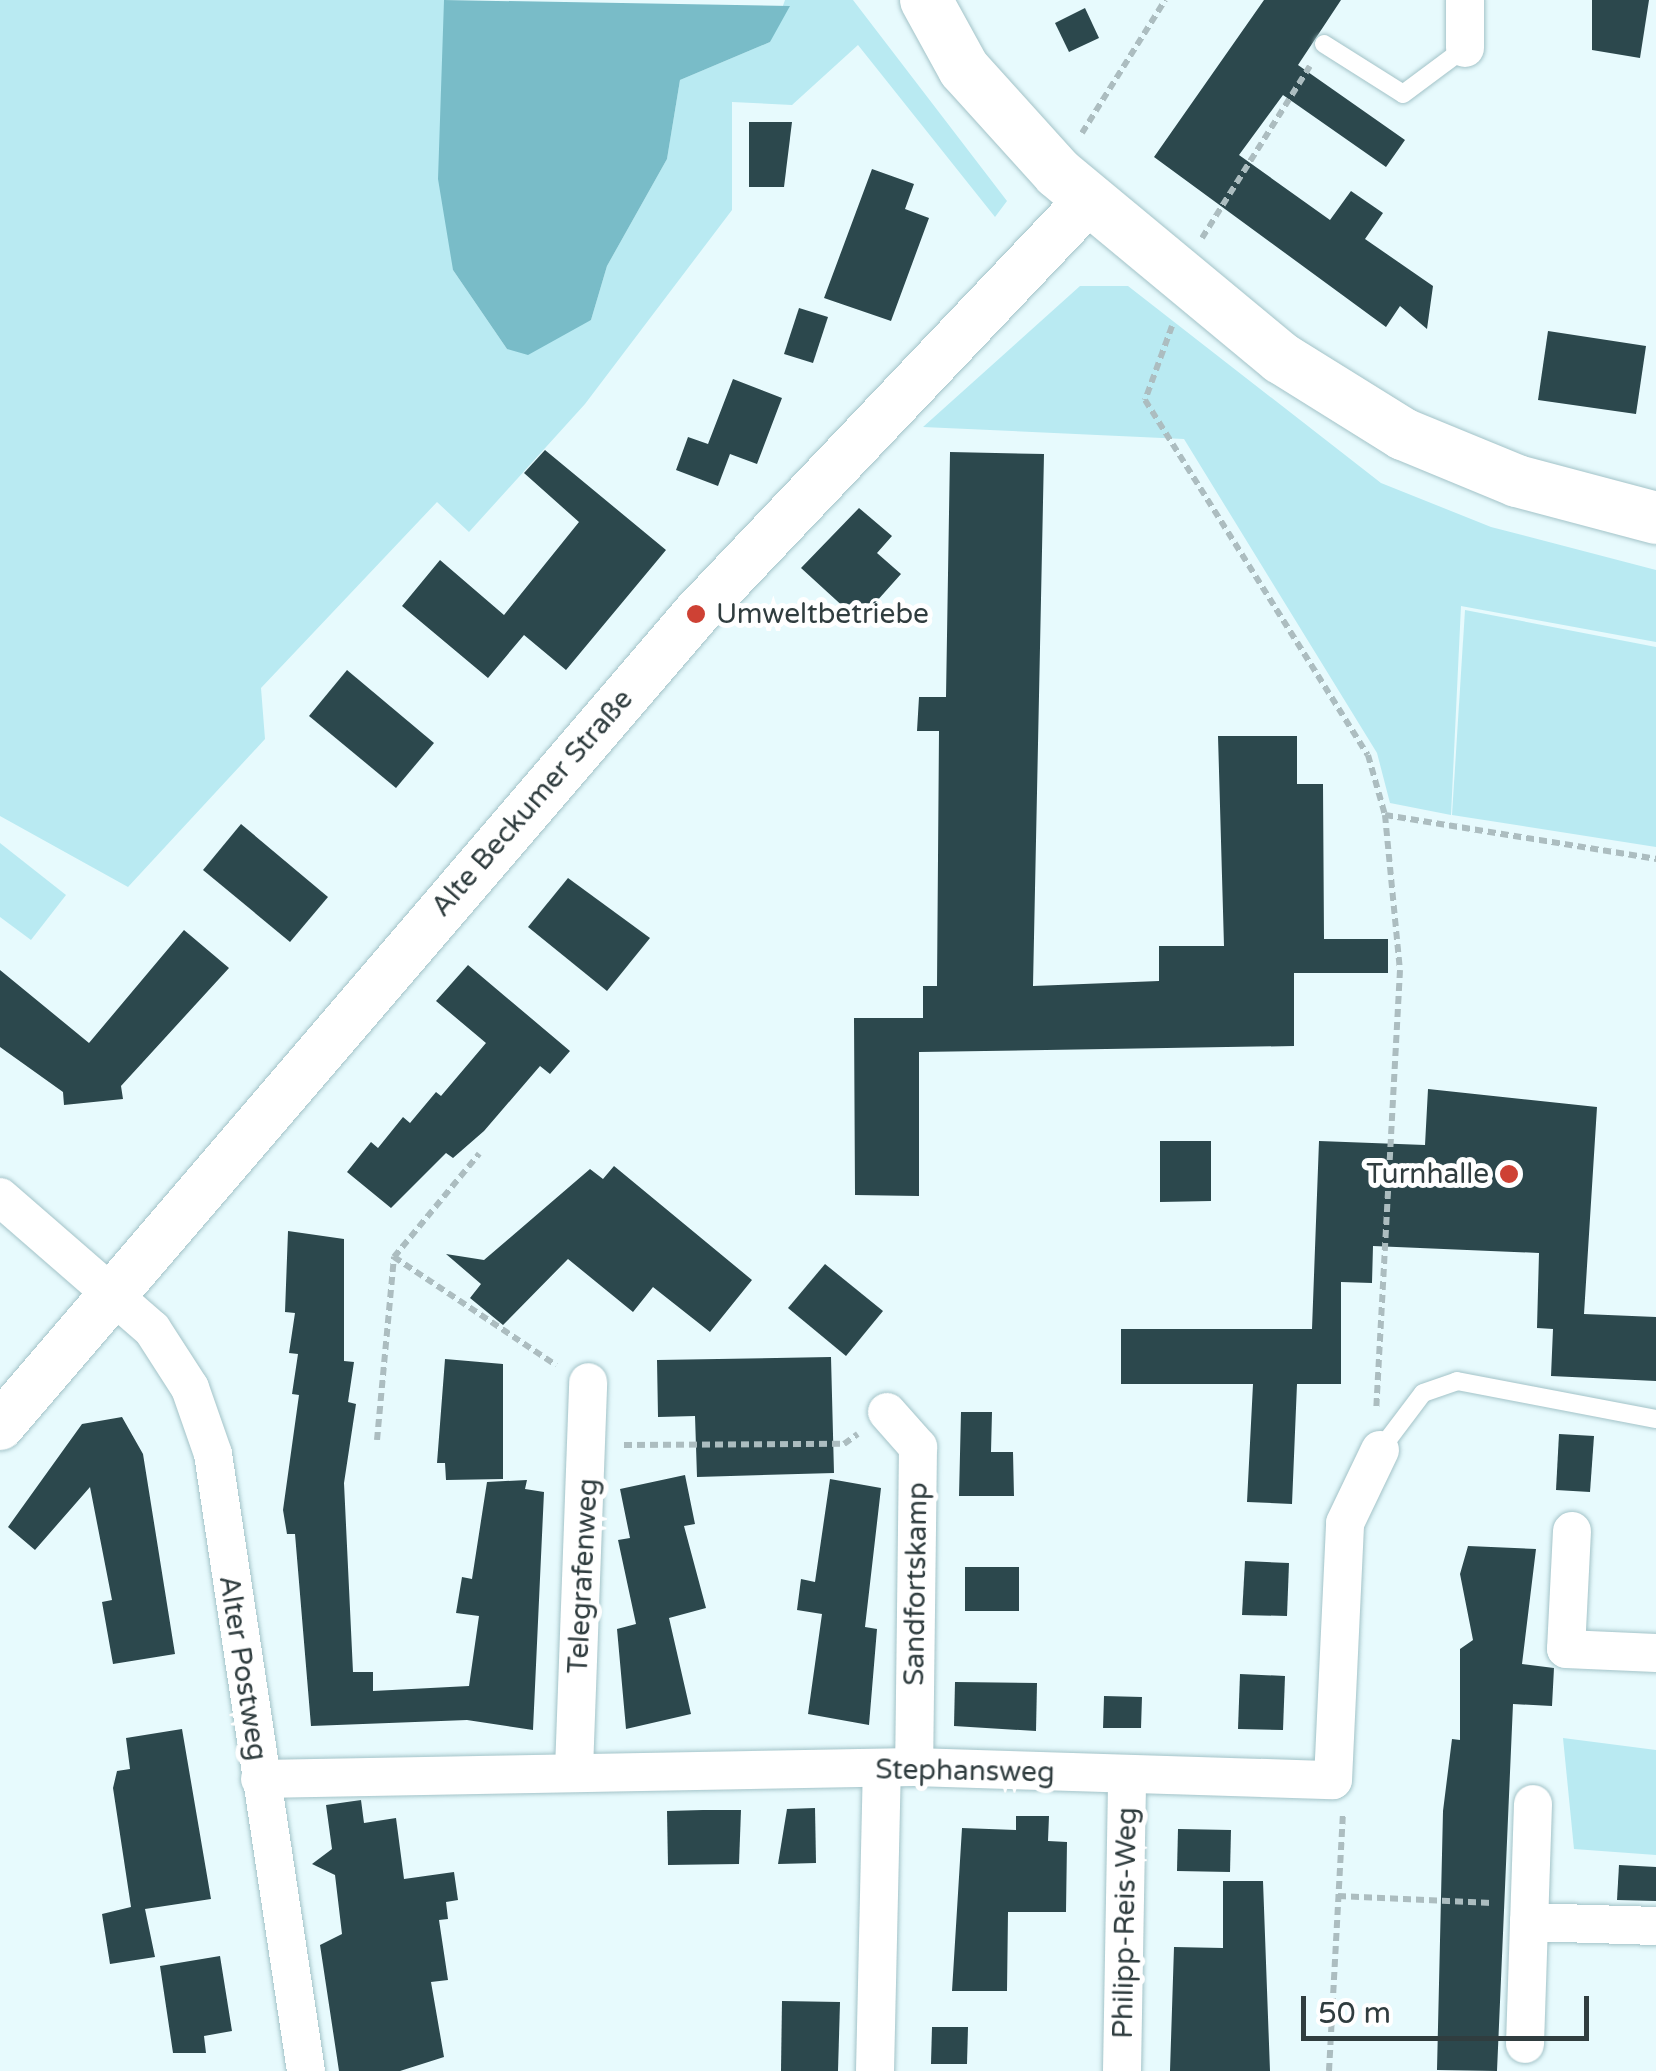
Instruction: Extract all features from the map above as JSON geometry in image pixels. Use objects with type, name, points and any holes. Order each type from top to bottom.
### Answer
[{"type":"main road","points":[[926,0],[964,69],[1072,187],[1187,285],[1403,434],[1517,481],[1656,518]]},
{"type":"street","points":[[1465,0],[1465,48]]},
{"type":"street","name":"Alte Beckumer Straße","points":[[0,1426],[696,614],[1072,187]]},
{"type":"street","name":"Alter Postweg","points":[[0,1197],[114,1292],[152,1329],[190,1388],[213,1454],[306,2071]]},
{"type":"street","name":"Telegrafenweg","points":[[574,1770],[589,1445],[588,1382]]},
{"type":"street","name":"Sandfortskamp","points":[[875,2071],[918,1447],[887,1412]]},
{"type":"street","points":[[1332,1780],[1346,1523],[1380,1450]]},
{"type":"street","points":[[1572,1531],[1566,1649],[1656,1652]]},
{"type":"street","name":"Stephansweg","points":[[260,1779],[574,1770],[898,1768],[1332,1780]]},
{"type":"street","name":"Philipp-Reis-Weg","points":[[1122,2071],[1127,1775]]},
{"type":"street","points":[[1525,2044],[1534,1804]]},
{"type":"street","points":[[1530,1913],[1656,1926]]},
{"type":"lane","points":[[1324,44],[1403,94],[1465,48]]},
{"type":"lane","points":[[1380,1450],[1423,1392],[1457,1382],[1656,1419]]},
{"type":"path","points":[[1072,187],[1165,0]]},
{"type":"path","points":[[1324,44],[1187,285],[1159,344],[1145,400],[1368,755],[1385,815],[1400,970],[1380,1450]]},
{"type":"path","points":[[1385,815],[1656,859]]},
{"type":"path","points":[[377,1440],[394,1257],[479,1154]]},
{"type":"path","points":[[394,1257],[588,1382]]},
{"type":"path","points":[[589,1445],[844,1444],[887,1412]]},
{"type":"path","points":[[1329,2071],[1344,1800],[1332,1780]]},
{"type":"path","points":[[1338,1896],[1530,1913]]},
{"type":"shaded area","points":[[0,0],[444,0],[453,270],[507,349],[591,320],[607,266],[667,159],[680,80],[770,42],[785,0],[853,0],[1007,201],[995,217],[858,45],[792,105],[732,102],[732,210],[585,404],[469,532],[437,502],[261,688],[265,739],[128,887],[0,816]]},
{"type":"shaded area","points":[[444,0],[790,6],[770,42],[680,80],[667,159],[607,266],[591,320],[528,355],[507,349],[453,270],[438,179]]},
{"type":"shaded area","points":[[1080,286],[1128,286],[1381,483],[1491,527],[1656,570],[1656,642],[1461,606],[1451,815],[1390,803],[1377,753],[1184,439],[923,427]]},
{"type":"shaded area","points":[[1465,610],[1656,647],[1656,847],[1452,815]]},
{"type":"shaded area","points":[[0,843],[66,895],[31,940],[0,917]]},
{"type":"shaded area","points":[[1563,1738],[1656,1750],[1656,1855],[1574,1849]]},
{"type":"building","points":[[1264,0],[1341,0],[1298,65],[1405,140],[1386,167],[1283,95],[1239,155],[1330,220],[1351,191],[1383,213],[1365,239],[1433,286],[1427,329],[1400,306],[1386,327],[1154,157]]},
{"type":"building","points":[[1592,0],[1649,0],[1640,58],[1592,50]]},
{"type":"building","points":[[1085,8],[1099,38],[1069,52],[1055,23]]},
{"type":"building","points":[[749,122],[792,122],[784,187],[749,187]]},
{"type":"building","points":[[872,169],[914,184],[905,209],[929,218],[891,321],[824,298]]},
{"type":"building","points":[[799,308],[828,317],[813,363],[784,354]]},
{"type":"building","points":[[1548,331],[1646,346],[1636,414],[1538,400]]},
{"type":"building","points":[[733,379],[782,398],[757,464],[730,454],[718,486],[676,470],[688,437],[708,444]]},
{"type":"building","points":[[545,450],[666,550],[566,670],[524,635],[488,678],[402,606],[440,560],[504,615],[579,522],[524,473]]},
{"type":"building","points":[[950,452],[1044,454],[1033,986],[1159,981],[1159,946],[1224,946],[1218,736],[1297,736],[1297,784],[1323,784],[1324,939],[1388,939],[1388,973],[1294,973],[1294,1046],[919,1052],[919,1196],[855,1195],[854,1018],[923,1018],[923,986],[937,986],[939,731],[917,731],[919,697],[946,697]]},
{"type":"building","points":[[859,508],[892,536],[877,553],[901,574],[859,621],[801,568]]},
{"type":"building","points":[[347,670],[434,743],[396,788],[309,716]]},
{"type":"building","points":[[241,824],[328,897],[290,942],[203,870]]},
{"type":"building","points":[[568,878],[650,938],[607,991],[528,927]]},
{"type":"building","points":[[184,930],[229,968],[121,1086],[123,1099],[64,1105],[63,1092],[0,1047],[0,970],[89,1043]]},
{"type":"building","points":[[468,965],[570,1051],[550,1074],[540,1066],[484,1131],[453,1158],[446,1153],[391,1208],[347,1172],[371,1142],[378,1148],[403,1117],[410,1123],[436,1092],[441,1096],[486,1043],[436,1001]]},
{"type":"building","points":[[1428,1089],[1597,1107],[1584,1314],[1656,1317],[1656,1381],[1551,1376],[1553,1329],[1537,1328],[1539,1253],[1373,1246],[1372,1283],[1341,1282],[1341,1384],[1297,1384],[1292,1504],[1247,1502],[1253,1384],[1121,1384],[1121,1329],[1312,1329],[1319,1141],[1425,1145]]},
{"type":"building","points":[[1160,1141],[1211,1141],[1211,1201],[1160,1202]]},
{"type":"building","points":[[614,1166],[752,1280],[710,1332],[653,1287],[633,1312],[568,1259],[503,1325],[470,1298],[481,1284],[446,1254],[484,1260],[590,1169],[603,1179]]},
{"type":"building","points":[[288,1231],[344,1239],[344,1361],[354,1362],[348,1402],[356,1404],[344,1483],[353,1672],[373,1672],[373,1691],[469,1686],[479,1616],[456,1613],[462,1577],[472,1579],[487,1482],[527,1480],[525,1489],[544,1492],[533,1730],[467,1720],[311,1726],[295,1534],[287,1534],[283,1510],[299,1395],[292,1394],[298,1354],[289,1353],[295,1313],[285,1312]]},
{"type":"building","points":[[825,1264],[883,1311],[846,1356],[788,1308]]},
{"type":"building","points":[[831,1357],[834,1473],[697,1477],[695,1416],[658,1417],[657,1360]]},
{"type":"building","points":[[445,1359],[503,1364],[503,1479],[446,1480],[445,1463],[437,1463]]},
{"type":"building","points":[[961,1412],[992,1412],[991,1452],[1013,1452],[1014,1496],[959,1496]]},
{"type":"building","points":[[122,1417],[143,1454],[175,1654],[113,1664],[102,1602],[112,1600],[90,1487],[35,1550],[8,1527],[82,1424]]},
{"type":"building","points":[[1559,1434],[1594,1436],[1590,1492],[1556,1490]]},
{"type":"building","points":[[685,1475],[695,1524],[684,1526],[706,1608],[669,1618],[691,1714],[626,1729],[617,1629],[636,1624],[618,1540],[630,1538],[620,1489]]},
{"type":"building","points":[[830,1479],[881,1488],[865,1627],[877,1629],[869,1725],[808,1714],[822,1614],[797,1610],[801,1579],[815,1582]]},
{"type":"building","points":[[1468,1546],[1536,1549],[1522,1664],[1554,1668],[1552,1706],[1513,1704],[1497,2071],[1437,2070],[1443,1811],[1452,1739],[1460,1740],[1460,1649],[1473,1640],[1460,1574]]},
{"type":"building","points":[[1245,1561],[1289,1563],[1287,1616],[1242,1615]]},
{"type":"building","points":[[965,1567],[1019,1567],[1019,1611],[965,1611]]},
{"type":"building","points":[[1240,1674],[1285,1676],[1283,1730],[1238,1729]]},
{"type":"building","points":[[955,1682],[1037,1683],[1036,1731],[954,1726]]},
{"type":"building","points":[[1104,1696],[1142,1697],[1141,1728],[1103,1728]]},
{"type":"building","points":[[182,1729],[211,1899],[145,1909],[155,1957],[110,1964],[102,1914],[131,1907],[113,1788],[117,1771],[130,1769],[126,1738]]},
{"type":"building","points":[[361,1800],[364,1823],[396,1818],[404,1879],[454,1872],[458,1900],[446,1902],[448,1919],[439,1920],[448,1980],[431,1982],[444,2057],[400,2071],[339,2071],[320,1945],[342,1934],[335,1875],[312,1864],[332,1849],[326,1805]]},
{"type":"building","points":[[815,1808],[816,1863],[778,1864],[787,1809]]},
{"type":"building","points":[[741,1810],[739,1864],[668,1865],[667,1811]]},
{"type":"building","points":[[1016,1816],[1049,1816],[1048,1841],[1067,1842],[1066,1912],[1008,1912],[1007,1991],[952,1991],[962,1828],[1016,1830]]},
{"type":"building","points":[[1178,1829],[1231,1830],[1230,1872],[1177,1871]]},
{"type":"building","points":[[1619,1865],[1656,1867],[1656,1901],[1617,1900]]},
{"type":"building","points":[[1223,1881],[1263,1881],[1270,2071],[1170,2071],[1174,1947],[1223,1948]]},
{"type":"building","points":[[220,1956],[232,2031],[204,2036],[206,2053],[173,2053],[160,1966]]},
{"type":"building","points":[[782,2001],[840,2002],[838,2071],[781,2071]]},
{"type":"building","points":[[932,2027],[968,2027],[967,2064],[931,2064]]},
{"type":"place","name":"Umweltbetriebe","points":[[696,614]]},
{"type":"place","name":"Turnhalle","points":[[1509,1174]]}]
